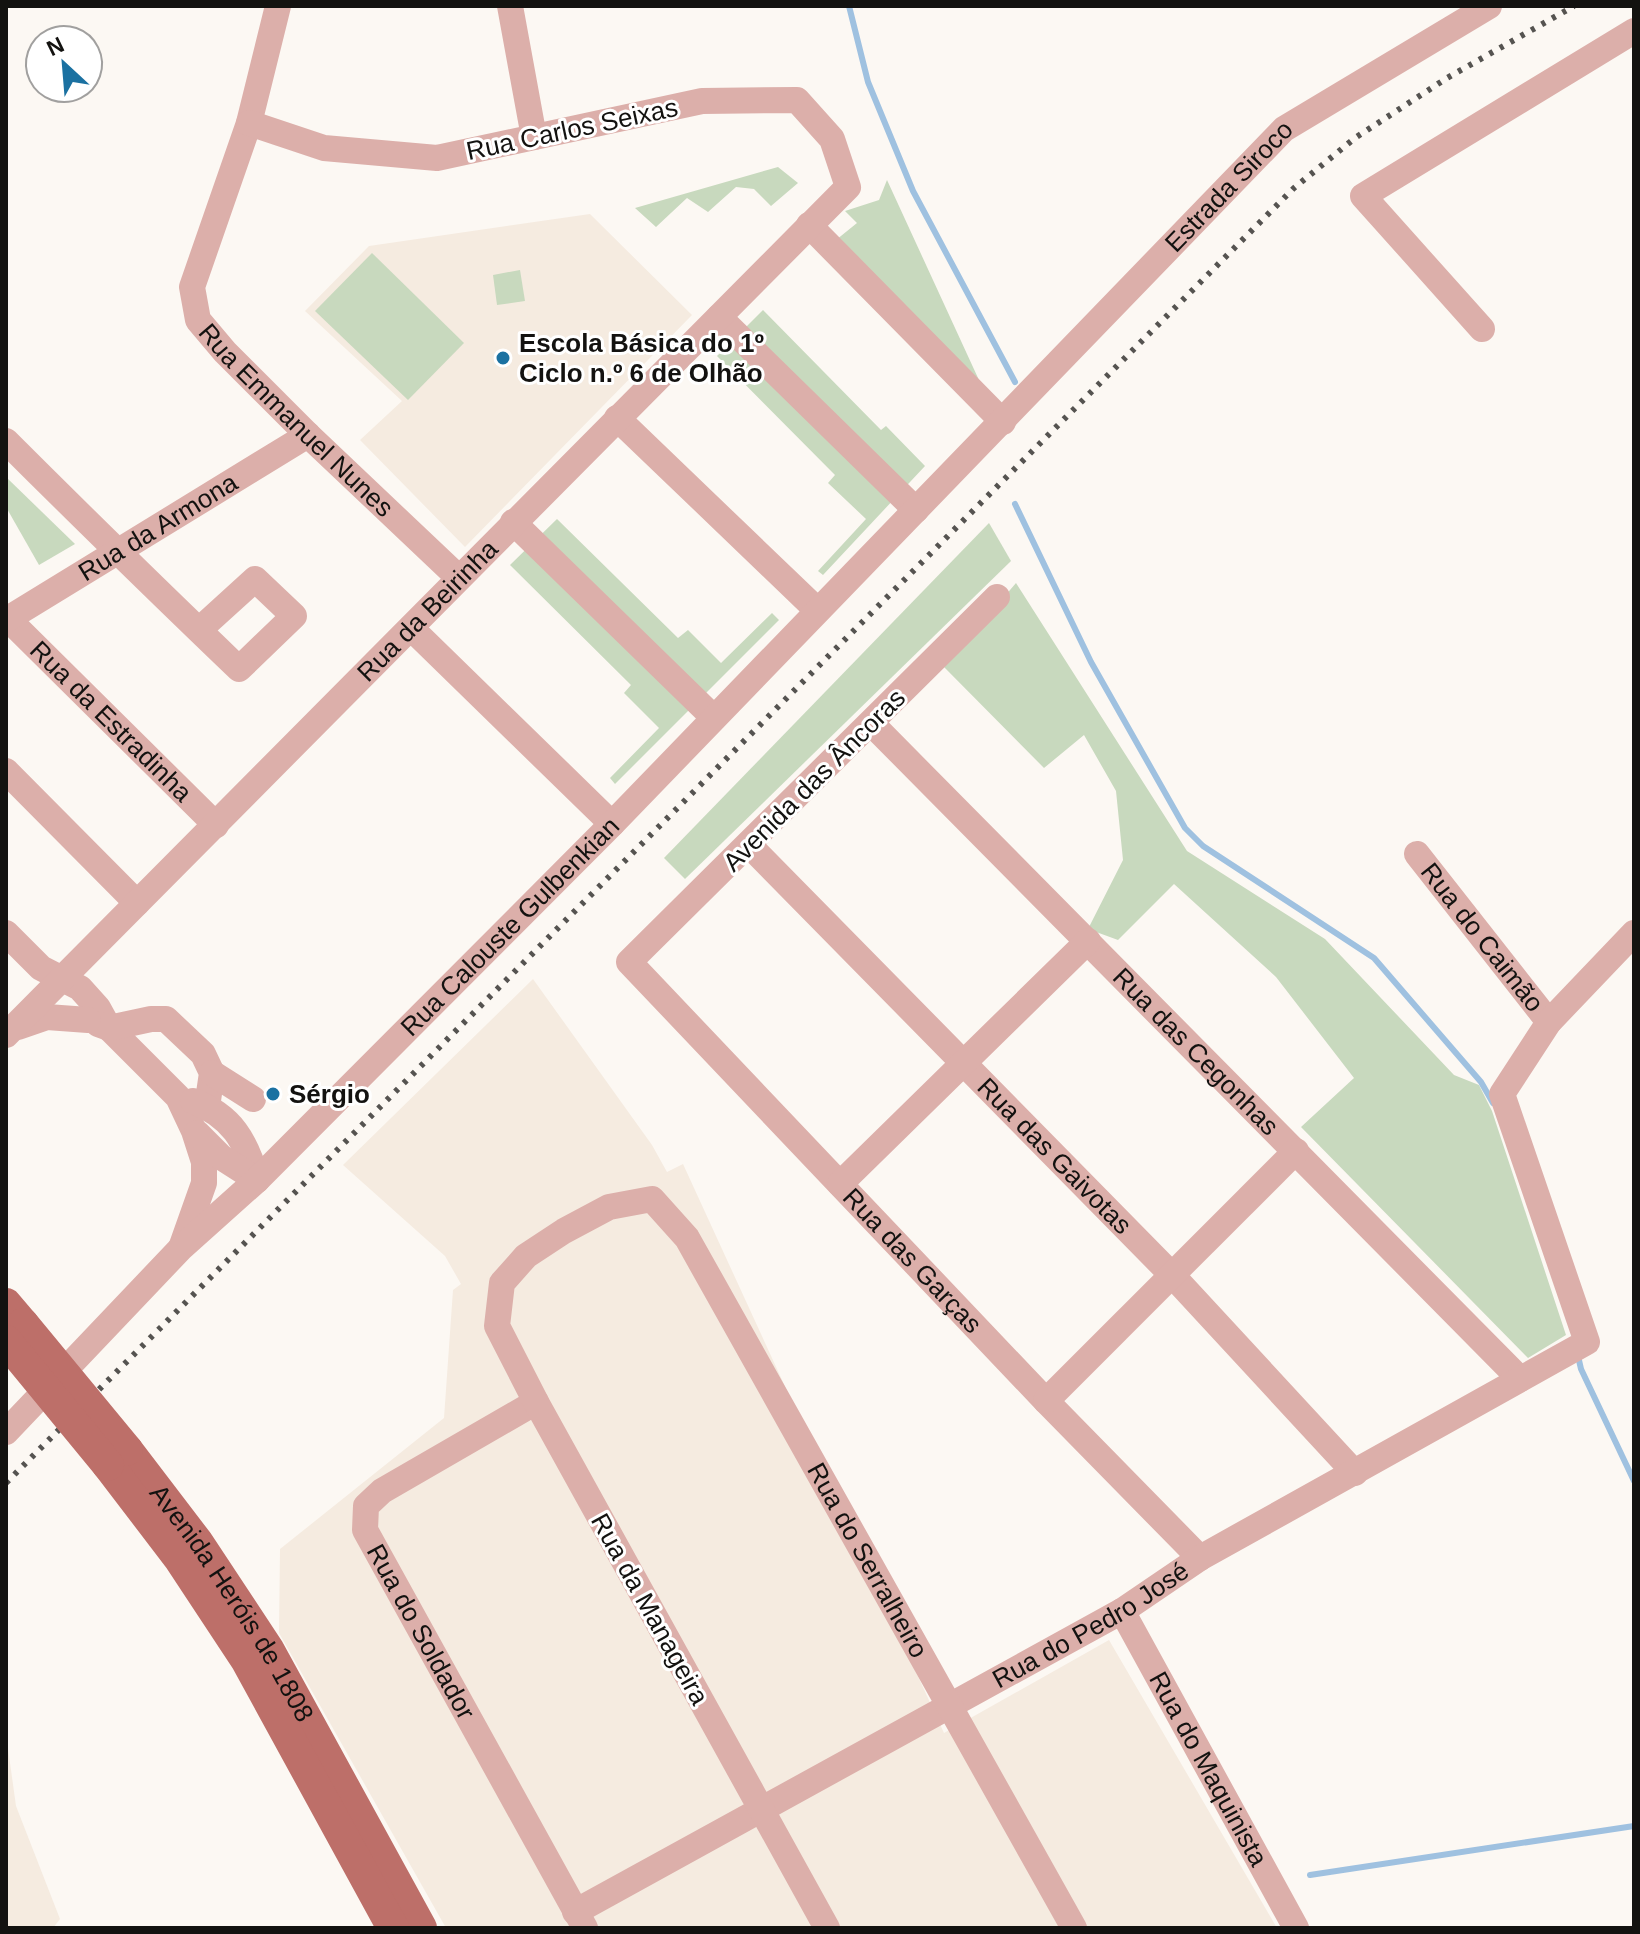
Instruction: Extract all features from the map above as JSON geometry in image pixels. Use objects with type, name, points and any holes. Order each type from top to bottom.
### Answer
[{"type":"main road","name":"Avenida Heróis de 1808","points":[[12,1323],[118,1458],[198,1543],[268,1649],[421,1928]]},
{"type":"main road","name":"Avenida Heróis de 1808","points":[[118,1458],[247,1661],[393,1928]]},
{"type":"street","name":"Rua Emmanuel Nunes","points":[[278,6],[249,123],[192,287],[198,320],[225,352],[308,435],[459,578]]},
{"type":"street","points":[[510,6],[534,137]]},
{"type":"street","name":"Estrada Siroco","points":[[1005,419],[1284,129],[1489,6]]},
{"type":"street","points":[[1482,329],[1363,196],[1634,31]]},
{"type":"street","name":"Rua Carlos Seixas","points":[[249,123],[324,148],[437,158],[702,101],[797,100],[832,139],[848,187]]},
{"type":"street","name":"Rua da Beirinha","points":[[9,1032],[848,187]]},
{"type":"street","points":[[809,225],[1005,419]]},
{"type":"street","points":[[719,317],[916,510]]},
{"type":"street","points":[[617,418],[817,610]]},
{"type":"street","name":"Rua Calouste Gulbenkian","points":[[7,1431],[181,1248],[257,1180],[612,824],[1005,419]]},
{"type":"street","name":"Rua da Armona","points":[[7,619],[308,435]]},
{"type":"street","points":[[6,441],[199,630]]},
{"type":"street","points":[[513,522],[714,718]]},
{"type":"street","name":"Avenida das Âncoras","points":[[629,962],[997,597]]},
{"type":"street","name":"Rua da Estradinha","points":[[7,619],[216,825]]},
{"type":"street","points":[[411,628],[612,824]]},
{"type":"street","name":"Rua das Cegonhas","points":[[871,723],[1520,1379]]},
{"type":"street","points":[[6,771],[137,903]]},
{"type":"street","name":"Rua das Gaivotas","points":[[749,845],[1172,1275],[1355,1473]]},
{"type":"street","name":"Rua do Caimão","points":[[1417,854],[1549,1022]]},
{"type":"street","points":[[6,933],[41,968],[80,988],[98,1019],[178,1097],[204,1162],[204,1183],[181,1248]]},
{"type":"street","points":[[1549,1022],[1634,933]]},
{"type":"street","points":[[98,1019],[93,972],[100,940]]},
{"type":"street","points":[[840,1184],[1088,941]]},
{"type":"street","name":"Rua das Garças","points":[[629,962],[1046,1401],[1200,1558]]},
{"type":"street","points":[[9,1032],[47,1017],[166,1019],[203,1054],[212,1073],[253,1099]]},
{"type":"street","name":"Rua do Pedro José","points":[[580,1920],[760,1811],[1122,1611],[1200,1558],[1520,1379],[1554,1359],[1581,1336],[1502,1094],[1549,1022]]},
{"type":"street","points":[[207,1107],[212,1073]]},
{"type":"street","points":[[178,1097],[207,1107],[256,1143],[279,1147],[294,1142]]},
{"type":"street","points":[[194,1131],[221,1157],[257,1180]]},
{"type":"street","points":[[237,1131],[250,1155],[257,1180]]},
{"type":"street","points":[[1046,1401],[1296,1151]]},
{"type":"street","name":"Rua da Manageira","points":[[652,1199],[609,1207],[526,1256],[502,1283],[497,1326],[760,1811],[827,1928]]},
{"type":"street","name":"Rua do Serralheiro","points":[[652,1199],[687,1238],[1074,1928]]},
{"type":"street","name":"Rua do Soldador","points":[[536,1402],[382,1491],[366,1506],[365,1530],[580,1920]]},
{"type":"street","name":"Rua do Maquinista","points":[[1122,1611],[1296,1928]]},
{"type":"shaded area","name":"Escola Básica do 1º Ciclo n.º 6 de Olhão","points":[[590,214],[692,315],[465,547],[360,440],[402,401],[305,311],[369,246]]},
{"type":"shaded area","points":[[533,979],[652,1145],[667,1172],[683,1164],[944,1733],[1109,1640],[1277,1928],[446,1928],[279,1633],[280,1549],[444,1418],[453,1290],[461,1284],[445,1256],[343,1165]]},
{"type":"shaded area","points":[[6,1734],[16,1806],[60,1919],[53,1928],[6,1928]]},
{"type":"green space","points":[[778,167],[798,183],[771,206],[754,189],[736,187],[708,212],[687,198],[656,227],[635,208]]},
{"type":"green space","points":[[887,180],[984,391],[836,240],[857,223],[845,211],[879,200]]},
{"type":"green space","points":[[372,253],[464,343],[408,400],[315,311]]},
{"type":"green space","points":[[520,270],[525,301],[497,305],[493,275]]},
{"type":"green space","points":[[763,310],[881,430],[886,426],[925,466],[823,575],[818,571],[866,519],[828,483],[835,475],[717,356]]},
{"type":"green space","points":[[6,477],[75,544],[39,565],[6,507]]},
{"type":"green space","points":[[557,519],[678,638],[688,630],[721,663],[772,613],[779,620],[615,784],[610,778],[659,728],[624,693],[631,685],[510,565]]},
{"type":"green space","points":[[989,523],[1011,561],[685,879],[664,858]]},
{"type":"green space","points":[[1016,583],[1187,851],[1325,939],[1454,1075],[1479,1085],[1492,1111],[1566,1335],[1528,1358],[1301,1127],[1354,1078],[1276,977],[1174,884],[1118,940],[1088,929],[1123,860],[1116,791],[1084,735],[1044,768],[944,667]]},
{"type":"waterway","points":[[849,6],[868,82],[913,191],[1015,382]]},
{"type":"waterway","points":[[1015,504],[1091,662],[1185,828],[1203,846],[1374,958],[1481,1082],[1493,1103]]},
{"type":"waterway","points":[[1578,1356],[1581,1369],[1634,1481]]},
{"type":"waterway","points":[[1310,1875],[1634,1826]]},
{"type":"railway","points":[[6,1483],[1294,188],[1355,138],[1447,78],[1574,6]]},
{"type":"place","name":"Escola Básica do 1º Ciclo n.º 6 de Olhão","points":[[503,358]]},
{"type":"place","name":"Sérgio","points":[[273,1094]]}]
